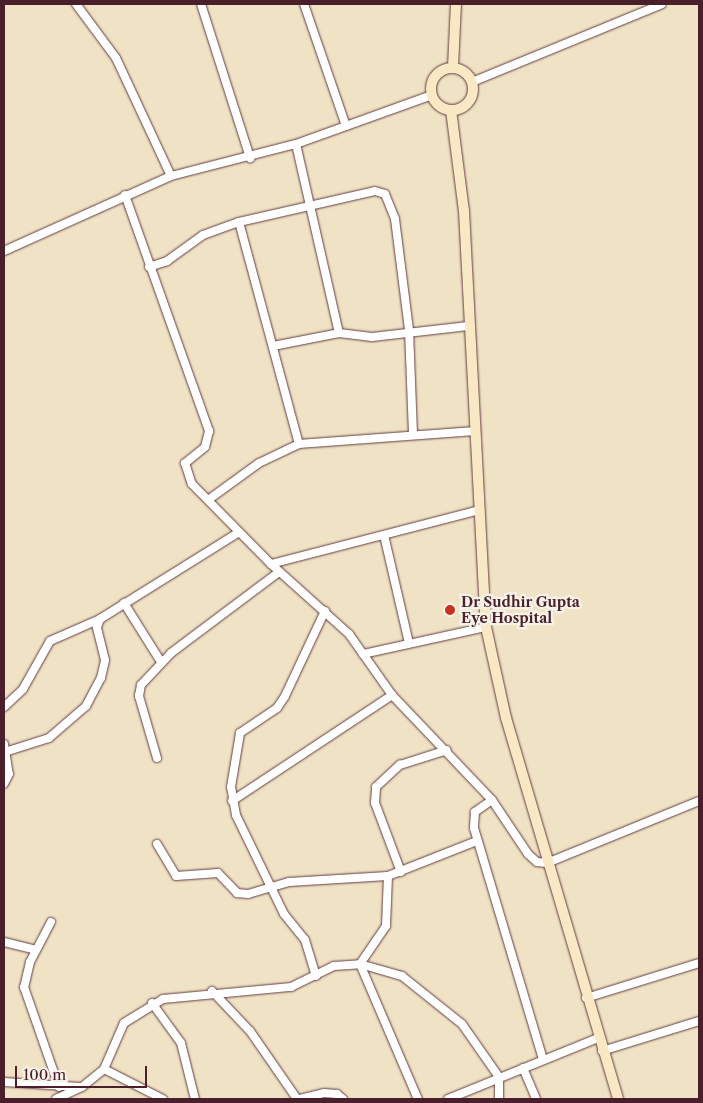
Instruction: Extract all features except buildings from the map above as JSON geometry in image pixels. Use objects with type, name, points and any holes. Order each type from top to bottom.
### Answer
[{"type":"street","points":[[76,4],[116,58],[171,176]]},
{"type":"street","points":[[201,4],[250,158]]},
{"type":"street","points":[[304,4],[346,126]]},
{"type":"street","points":[[454,67],[456,4]]},
{"type":"street","points":[[472,82],[662,4]]},
{"type":"street","points":[[432,95],[438,72],[454,67]]},
{"type":"street","points":[[454,67],[472,82]]},
{"type":"street","points":[[450,110],[466,105],[472,82]]},
{"type":"street","points":[[4,251],[125,195],[171,176],[250,158],[296,144],[432,95]]},
{"type":"street","points":[[432,95],[450,110],[464,211],[468,326],[486,627],[506,718],[586,998],[618,1099]]},
{"type":"street","points":[[296,144],[312,205],[339,333]]},
{"type":"street","points":[[149,267],[167,261],[204,235],[239,222],[375,191],[392,202],[409,330],[413,433]]},
{"type":"street","points":[[125,195],[149,267],[209,431],[205,447],[185,463],[192,484],[279,572],[325,611],[362,654],[392,695],[447,750],[492,800],[528,854],[537,862],[547,862],[699,800]]},
{"type":"street","points":[[239,222],[299,444]]},
{"type":"street","points":[[273,346],[339,333],[356,337],[409,330],[468,326]]},
{"type":"street","points":[[208,500],[259,464],[299,444],[413,433],[475,431]]},
{"type":"street","points":[[271,564],[480,510]]},
{"type":"street","points":[[4,707],[23,689],[50,641],[100,619],[239,532]]},
{"type":"street","points":[[384,535],[409,643]]},
{"type":"street","points":[[157,758],[139,696],[141,685],[162,662],[279,572]]},
{"type":"street","points":[[124,603],[162,662]]},
{"type":"street","points":[[316,976],[305,940],[284,914],[232,801],[240,733],[277,708],[285,696],[325,611]]},
{"type":"street","points":[[4,784],[9,774],[6,747],[49,738],[86,706],[101,678],[105,660],[96,627],[100,619]]},
{"type":"street","points":[[362,654],[486,627]]},
{"type":"street","points":[[232,801],[392,695]]},
{"type":"street","points":[[401,872],[375,803],[376,787],[400,764],[447,750]]},
{"type":"street","points":[[492,800],[475,812],[477,841],[543,1059]]},
{"type":"street","points":[[157,844],[176,876],[218,872],[238,892],[248,894],[272,886],[388,876],[477,841]]},
{"type":"street","points":[[360,964],[386,926],[388,876]]},
{"type":"street","points":[[51,922],[36,950],[24,987],[59,1087]]},
{"type":"street","points":[[4,942],[36,950]]},
{"type":"street","points":[[586,998],[699,963]]},
{"type":"street","points":[[360,964],[418,1099]]},
{"type":"street","points":[[56,1099],[82,1087],[104,1069],[124,1023],[152,1003],[212,991],[291,987],[334,966],[360,964],[402,976],[447,1012],[488,1056],[499,1077],[498,1099]]},
{"type":"street","points":[[212,991],[250,1031],[298,1099],[324,1093],[337,1094],[343,1099]]},
{"type":"street","points":[[152,1003],[181,1043],[195,1099]]},
{"type":"street","points":[[602,1051],[699,1021]]},
{"type":"street","points":[[448,1099],[598,1038]]},
{"type":"street","points":[[524,1068],[536,1099]]},
{"type":"street","points":[[104,1069],[163,1099]]},
{"type":"street","points":[[4,1082],[82,1087]]},
{"type":"place","name":"Dr Sudhir Gupta Eye Hospital","points":[[450,610]]}]
